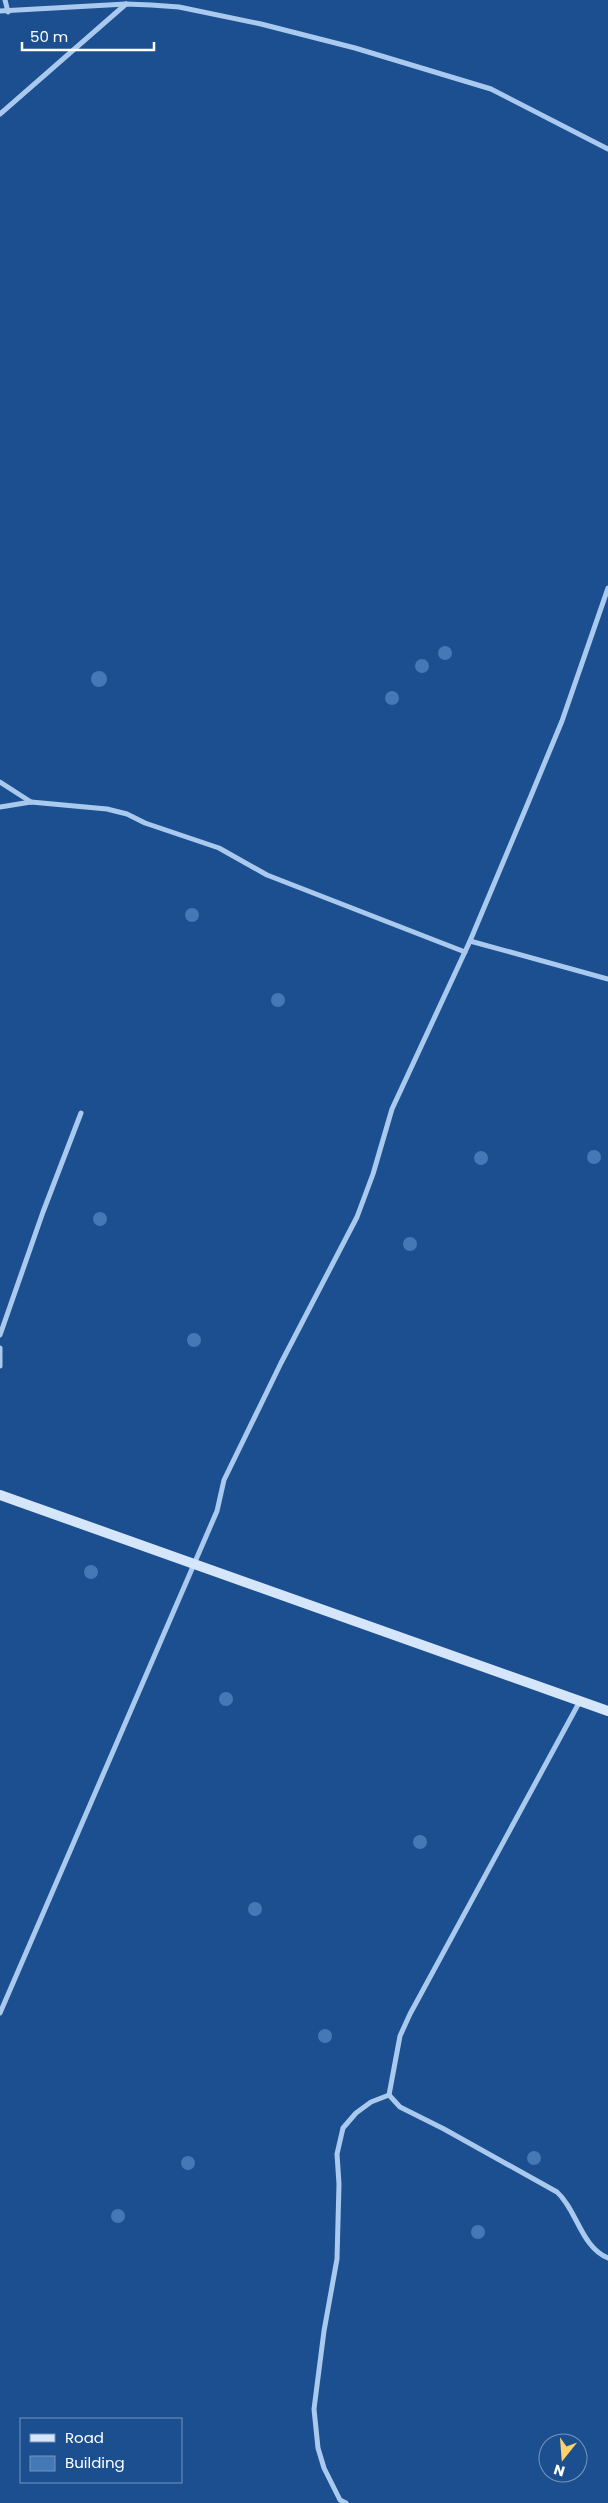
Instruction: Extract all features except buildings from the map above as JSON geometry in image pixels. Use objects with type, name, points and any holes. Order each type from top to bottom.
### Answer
[{"type":"street","points":[[6,0],[8,12]]},
{"type":"street","points":[[0,114],[126,4]]},
{"type":"street","points":[[0,11],[126,4],[179,7],[262,24],[355,48],[491,90],[608,149]]},
{"type":"street","points":[[0,2013],[2,2004],[217,1511],[224,1480],[293,1338],[357,1217],[392,1109],[470,941],[562,721],[608,588]]},
{"type":"street","points":[[0,782],[31,802]]},
{"type":"street","points":[[0,807],[31,802],[107,809],[127,814],[145,823],[219,848],[267,875],[465,952]]},
{"type":"street","points":[[470,941],[608,979]]},
{"type":"street","points":[[0,1335],[43,1212],[81,1113]]},
{"type":"street","points":[[0,1348],[0,1366]]},
{"type":"street","points":[[0,1495],[608,1711]]},
{"type":"street","points":[[389,2095],[400,2036],[410,2014],[580,1701]]},
{"type":"street","points":[[389,2095],[400,2107],[444,2129],[556,2192],[565,2200],[593,2248],[608,2258]]},
{"type":"street","points":[[346,2503],[340,2500],[324,2468],[318,2448],[314,2409],[324,2331],[338,2260],[339,2184],[336,2154],[343,2128],[364,2108],[389,2095]]}]
